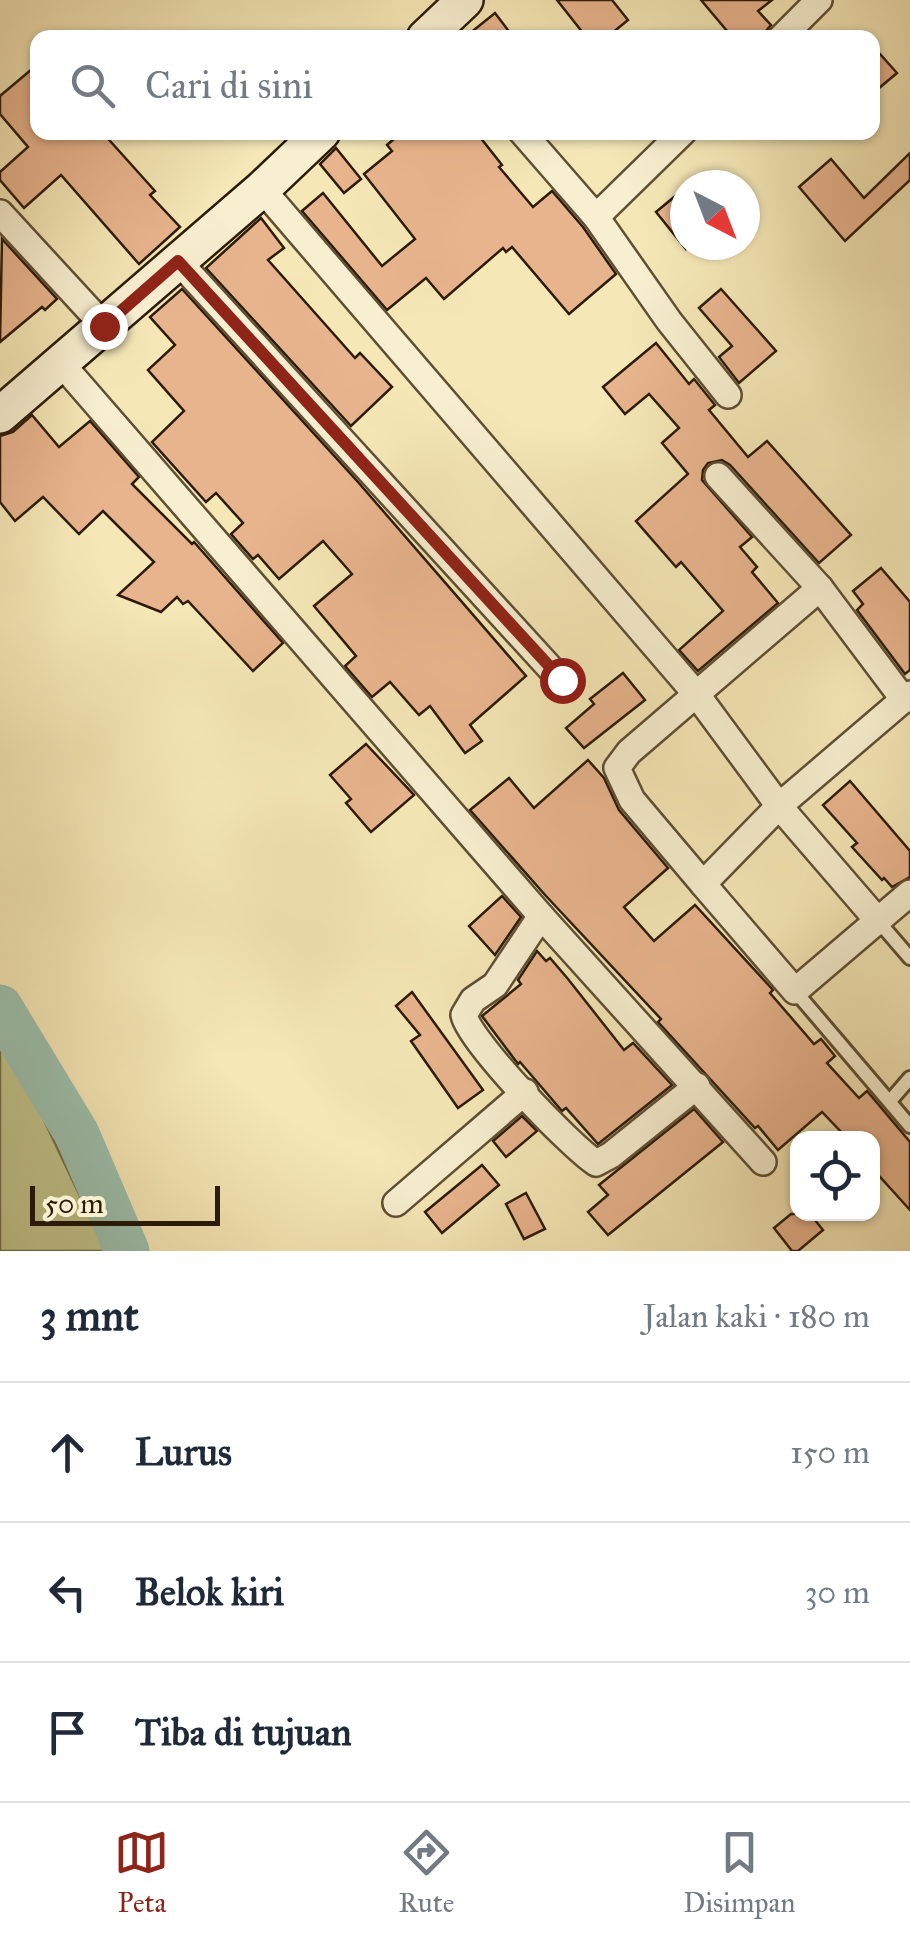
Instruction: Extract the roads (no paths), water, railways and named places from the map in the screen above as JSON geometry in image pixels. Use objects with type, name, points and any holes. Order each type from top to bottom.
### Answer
[{"type":"street","points":[[438,30],[465,0]]},
{"type":"street","points":[[789,30],[820,0]]},
{"type":"street","points":[[0,416],[314,140]]},
{"type":"street","points":[[529,140],[596,217],[728,395]]},
{"type":"street","points":[[596,217],[675,140]]},
{"type":"street","points":[[262,189],[697,694],[780,806],[879,922]]},
{"type":"street","points":[[0,213],[104,326]]},
{"type":"street","points":[[178,261],[562,680]]},
{"type":"street","points":[[60,362],[541,916],[763,1162]]},
{"type":"street","points":[[703,884],[780,806],[907,697],[820,588],[718,476]]},
{"type":"street","points":[[820,588],[628,752],[617,773],[632,800],[796,991],[910,893]]},
{"type":"street","points":[[541,916],[495,985],[473,1000],[464,1016],[471,1032],[524,1092],[596,1163],[696,1086]]},
{"type":"street","points":[[396,1204],[524,1092]]},
{"type":"lane","points":[[879,922],[910,958]]},
{"type":"lane","points":[[796,991],[910,1126]]},
{"type":"lane","points":[[890,1101],[910,1078]]},
{"type":"waterway","points":[[0,1007],[77,1134],[127,1251]]}]
